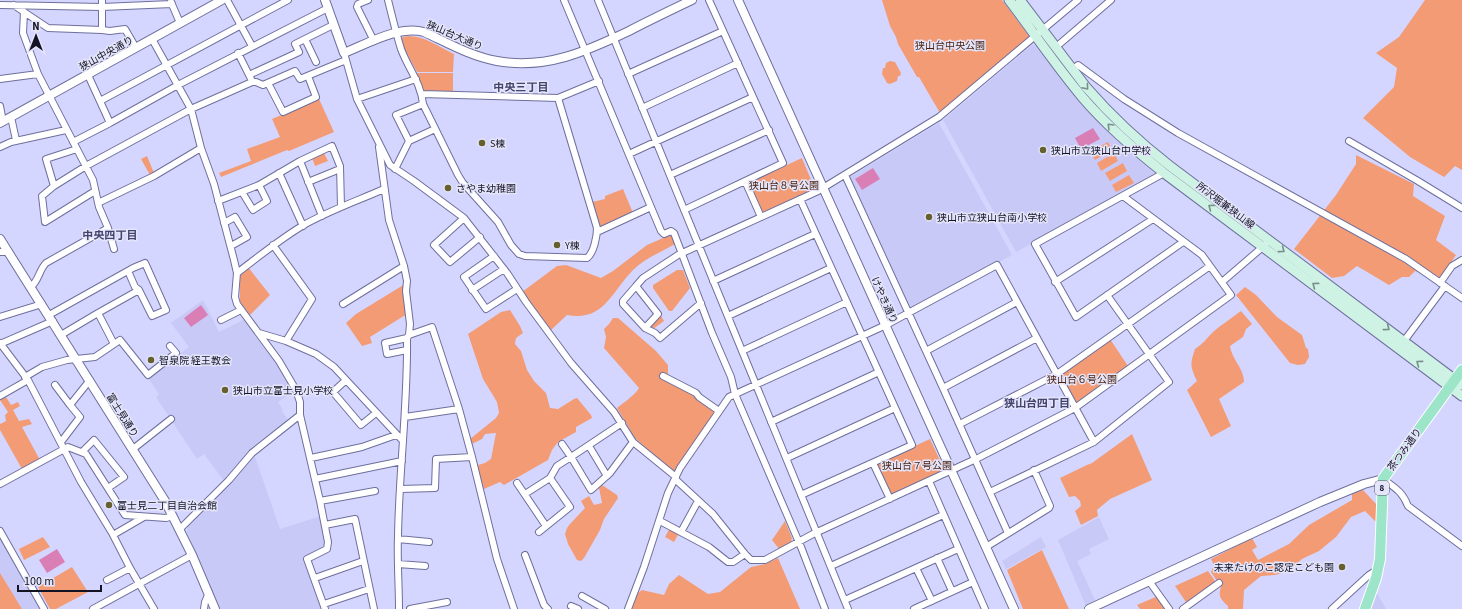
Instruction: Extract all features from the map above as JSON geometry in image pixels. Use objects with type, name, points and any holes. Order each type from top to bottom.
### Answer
[{"type":"main road","name":"所沢堀兼狭山線","points":[[1009,0],[1039,32],[1056,47],[1072,70],[1098,101],[1134,137],[1267,244],[1456,384]]},
{"type":"main road","name":"所沢堀兼狭山線","points":[[1020,0],[1067,79],[1124,140],[1164,173],[1404,341],[1456,384],[1462,396]]},
{"type":"main road","name":"茶つみ通り","points":[[1365,609],[1374,586],[1378,570],[1381,544],[1383,479],[1456,384],[1462,370]]},
{"type":"street","points":[[227,0],[252,46]]},
{"type":"street","points":[[100,101],[288,0]]},
{"type":"street","points":[[368,0],[358,4],[356,7],[374,41]]},
{"type":"street","points":[[388,0],[401,49],[416,79],[422,94],[423,104],[435,129],[463,182],[498,222],[511,245],[519,254],[525,256],[587,258],[591,254],[597,228],[558,98]]},
{"type":"street","points":[[564,0],[651,208],[663,233],[671,231],[674,233],[731,377],[735,394],[825,609]]},
{"type":"street","points":[[599,0],[613,38],[848,609]]},
{"type":"street","name":"狭山台大通り","points":[[345,56],[374,41],[397,32],[412,30],[424,32],[468,53],[485,58],[506,62],[525,63],[552,61],[586,51],[692,0]]},
{"type":"street","points":[[684,210],[783,163],[709,0]]},
{"type":"street","name":"けやき通り","points":[[738,0],[1014,609]]},
{"type":"street","points":[[701,303],[660,338],[655,333],[645,328],[623,304],[623,301],[643,278],[681,253],[823,188],[939,117],[1078,0]]},
{"type":"street","points":[[1056,47],[1111,0]]},
{"type":"street","name":"狭山中央通り","points":[[1,122],[88,75],[218,1]]},
{"type":"street","points":[[2,3],[24,6],[50,3],[171,2],[180,23]]},
{"type":"street","points":[[102,3],[102,30]]},
{"type":"street","points":[[73,142],[110,123],[178,84],[252,46],[326,4],[345,56],[357,99],[387,161],[394,169],[414,181],[464,218],[504,269],[571,363],[622,423],[633,442],[676,478],[713,514],[751,560],[764,560],[817,532],[976,460],[1075,408],[1230,295],[1202,255],[1123,196]]},
{"type":"street","points":[[24,6],[48,28],[110,31],[126,29],[136,48]]},
{"type":"street","points":[[24,6],[23,33],[38,74],[93,180],[98,203],[108,228],[114,249]]},
{"type":"street","points":[[249,75],[299,52],[295,44],[333,25]]},
{"type":"street","points":[[628,74],[723,31]]},
{"type":"street","points":[[152,39],[191,109],[201,148],[213,180],[231,246],[237,273],[235,297],[237,304],[279,361],[296,390],[300,402],[300,415],[311,458],[328,542],[327,549],[307,559],[325,607],[369,589]]},
{"type":"street","points":[[305,39],[316,62]]},
{"type":"street","points":[[238,53],[252,82]]},
{"type":"street","points":[[95,191],[45,222],[42,196],[54,186],[86,166],[191,109],[252,82],[263,85],[294,71],[300,79],[345,56]]},
{"type":"street","points":[[642,108],[738,64]]},
{"type":"street","points":[[1072,70],[1078,65],[1124,99],[1178,133],[1406,259],[1462,298]]},
{"type":"street","points":[[0,78],[38,74]]},
{"type":"street","points":[[88,75],[110,123]]},
{"type":"street","points":[[268,83],[283,112],[316,97],[308,76]]},
{"type":"street","points":[[357,99],[416,79]]},
{"type":"street","points":[[422,94],[558,98],[599,81]]},
{"type":"street","points":[[629,154],[754,97]]},
{"type":"street","points":[[409,141],[396,115],[423,104]]},
{"type":"street","points":[[0,106],[1,122]]},
{"type":"street","points":[[11,117],[16,140]]},
{"type":"street","points":[[394,169],[409,141],[435,129]]},
{"type":"street","points":[[0,147],[16,140],[66,130]]},
{"type":"street","points":[[670,175],[768,130]]},
{"type":"street","points":[[1349,141],[1462,208]]},
{"type":"street","points":[[218,201],[232,194],[242,192],[259,185],[300,161],[332,146],[340,166],[341,207]]},
{"type":"street","points":[[380,146],[378,151],[389,220],[404,266],[407,281],[406,291],[409,315],[407,350],[408,382],[402,441],[398,539],[399,609]]},
{"type":"street","points":[[98,203],[154,176],[201,148]]},
{"type":"street","points":[[54,186],[46,159],[77,149]]},
{"type":"street","points":[[300,161],[322,216]]},
{"type":"street","points":[[308,182],[340,169]]},
{"type":"street","points":[[279,173],[303,226]]},
{"type":"street","points":[[1164,173],[1035,244],[1076,317],[1183,242]]},
{"type":"street","points":[[845,175],[960,424],[1008,533]]},
{"type":"street","points":[[745,181],[761,217]]},
{"type":"street","points":[[242,192],[253,210],[267,201],[259,185]]},
{"type":"street","points":[[237,273],[273,245],[303,226],[341,207],[384,189]]},
{"type":"street","points":[[800,199],[912,445],[802,495]]},
{"type":"street","points":[[597,232],[651,208]]},
{"type":"street","points":[[224,223],[235,217],[247,236],[231,246]]},
{"type":"street","points":[[464,218],[434,245],[450,262],[480,237]]},
{"type":"street","points":[[1055,282],[1153,219]]},
{"type":"street","points":[[31,287],[38,281],[42,268],[46,263],[108,228]]},
{"type":"street","points":[[713,281],[815,234]]},
{"type":"street","name":"富士見通り","points":[[0,239],[4,252],[31,287],[51,318],[173,516],[192,555],[215,609]]},
{"type":"street","points":[[1222,282],[1267,244]]},
{"type":"street","points":[[273,245],[312,300],[286,341]]},
{"type":"street","points":[[494,256],[464,277],[472,290],[486,309],[517,289]]},
{"type":"street","points":[[1404,341],[1442,284],[1452,266],[1462,260]]},
{"type":"street","points":[[128,271],[135,287],[139,290],[152,316],[166,310],[145,263],[128,271],[51,318],[0,344],[26,379],[88,494],[154,609]]},
{"type":"street","points":[[628,609],[660,521],[668,493],[680,468],[726,399],[886,325],[997,265],[1094,442]]},
{"type":"street","points":[[343,304],[404,266]]},
{"type":"street","points":[[960,424],[1056,374],[1210,266]]},
{"type":"street","points":[[728,316],[831,268]]},
{"type":"street","points":[[472,290],[504,269]]},
{"type":"street","points":[[636,286],[658,314],[645,328]]},
{"type":"street","points":[[61,334],[139,290]]},
{"type":"street","points":[[990,492],[1094,442],[1169,382],[1107,296]]},
{"type":"street","points":[[742,350],[847,302]]},
{"type":"street","points":[[926,351],[1017,302]]},
{"type":"street","points":[[0,317],[42,304]]},
{"type":"street","points":[[221,320],[241,310]]},
{"type":"street","points":[[98,313],[114,344]]},
{"type":"street","points":[[407,350],[387,354],[385,343],[432,327],[459,409],[494,546],[514,609]]},
{"type":"street","points":[[259,333],[286,341],[316,354],[334,367],[402,441]]},
{"type":"street","points":[[943,388],[1036,338]]},
{"type":"street","points":[[0,396],[42,367],[67,360],[95,357],[120,340],[148,375],[176,353],[170,346]]},
{"type":"street","points":[[771,422],[878,372]]},
{"type":"street","points":[[663,376],[696,394],[719,411]]},
{"type":"street","points":[[70,405],[90,380]]},
{"type":"street","points":[[346,380],[333,392],[361,425],[376,413]]},
{"type":"street","points":[[55,385],[80,417],[61,442]]},
{"type":"street","points":[[787,458],[895,408]]},
{"type":"street","points":[[405,416],[459,409]]},
{"type":"street","points":[[180,529],[252,453],[300,415]]},
{"type":"street","points":[[133,449],[171,419]]},
{"type":"street","points":[[524,494],[550,478],[557,466],[622,423]]},
{"type":"street","points":[[311,458],[362,447],[396,435]]},
{"type":"street","points":[[82,452],[94,440],[124,477],[108,488]]},
{"type":"street","points":[[562,444],[591,490],[607,476],[633,442]]},
{"type":"street","points":[[589,446],[607,476]]},
{"type":"street","points":[[0,484],[68,447],[86,454],[125,515],[166,518],[173,516]]},
{"type":"street","points":[[401,489],[435,488],[436,459],[472,457]]},
{"type":"street","points":[[315,478],[402,461]]},
{"type":"street","points":[[873,462],[890,499]]},
{"type":"street","points":[[986,547],[1049,508],[1050,506],[1034,470]]},
{"type":"street","points":[[539,532],[570,507],[550,478]]},
{"type":"street","points":[[1089,609],[1320,502],[1383,479],[1404,497],[1408,506],[1462,546]]},
{"type":"street","points":[[929,481],[985,609]]},
{"type":"street","points":[[517,483],[546,526]]},
{"type":"street","points":[[320,501],[375,491]]},
{"type":"street","points":[[681,532],[698,501]]},
{"type":"street","points":[[831,566],[943,515]]},
{"type":"street","points":[[113,536],[144,517]]},
{"type":"street","points":[[325,525],[356,519],[363,562],[374,609]]},
{"type":"street","points":[[660,521],[709,547],[728,562],[732,562],[745,554]]},
{"type":"street","points":[[0,531],[44,609]]},
{"type":"street","points":[[398,539],[429,542]]},
{"type":"street","points":[[845,600],[958,548]]},
{"type":"street","points":[[93,609],[192,555]]},
{"type":"street","points":[[525,555],[544,605],[548,609]]},
{"type":"street","points":[[937,558],[952,591]]},
{"type":"street","points":[[314,578],[363,562]]},
{"type":"street","points":[[398,564],[425,566]]},
{"type":"street","points":[[107,580],[130,568]]},
{"type":"street","points":[[916,568],[932,601]]},
{"type":"street","points":[[1332,609],[1369,575],[1378,570]]},
{"type":"street","points":[[1149,581],[1169,609]]},
{"type":"street","points":[[914,609],[973,582]]},
{"type":"street","points":[[1182,609],[1218,583]]},
{"type":"street","points":[[204,609],[209,593]]},
{"type":"street","points":[[582,596],[605,609]]},
{"type":"street","points":[[410,609],[447,602]]},
{"type":"street","points":[[571,606],[578,609]]},
{"type":"shaded area","name":"狭山市立狭山台中学校","points":[[1032,45],[1035,45],[1086,109],[1117,141],[1155,174],[1155,176],[1016,252],[943,120]]},
{"type":"shaded area","name":"狭山市立狭山台南小学校","points":[[939,123],[1012,255],[911,309],[909,308],[850,177]]},
{"type":"shaded area","points":[[1093,128],[1100,139],[1081,149],[1075,138]]},
{"type":"shaded area","points":[[873,168],[880,179],[862,190],[855,179]]},
{"type":"shaded area","name":"狭山市立富士見小学校","points":[[203,300],[219,332],[245,319],[279,365],[293,388],[292,392],[278,402],[289,421],[224,481],[204,454],[197,459],[156,397],[159,394],[148,378],[189,347],[171,323]]},
{"type":"shaded area","points":[[201,305],[208,315],[191,327],[184,318]]},
{"type":"shaded area","points":[[254,454],[280,529],[321,516],[326,540],[325,547],[304,558],[323,609],[220,609],[187,532],[188,524]]},
{"type":"shaded area","points":[[1099,517],[1109,539],[1089,549],[1091,554],[1077,561],[1096,602],[1086,606],[1058,540]]},
{"type":"shaded area","points":[[1041,537],[1046,547],[1006,569],[1002,561]]},
{"type":"shaded area","points":[[0,538],[12,560],[40,609],[0,609]]},
{"type":"shaded area","points":[[57,549],[65,562],[47,573],[39,560]]},
{"type":"shaded area","points":[[1376,591],[1386,609],[1369,609]]},
{"type":"green space","name":"狭山台中央公園","points":[[882,0],[1002,0],[1029,36],[940,113],[898,44],[890,26]]},
{"type":"green space","points":[[1425,0],[1462,0],[1462,170],[1455,166],[1444,177],[1410,157],[1363,118],[1394,87],[1397,68],[1376,53],[1399,37]]},
{"type":"green space","points":[[408,36],[414,36],[432,42],[454,54],[453,72],[417,72],[404,48],[401,39]]},
{"type":"green space","points":[[890,61],[895,62],[901,73],[900,76],[898,76],[897,81],[890,84],[887,83],[882,74],[886,63]]},
{"type":"green space","points":[[417,73],[453,73],[453,92],[424,91]]},
{"type":"green space","points":[[319,99],[334,132],[221,177],[219,173],[251,161],[247,149],[280,137],[272,119]]},
{"type":"green space","points":[[1108,142],[1112,150],[1095,160],[1090,152]]},
{"type":"green space","points":[[324,153],[328,161],[315,166],[312,158]]},
{"type":"green space","points":[[1114,153],[1118,161],[1101,171],[1097,163]]},
{"type":"green space","points":[[1356,155],[1414,184],[1413,196],[1445,216],[1436,240],[1456,255],[1439,280],[1415,271],[1409,277],[1402,277],[1389,285],[1357,266],[1344,276],[1332,278],[1294,249],[1336,195],[1356,164]]},
{"type":"green space","points":[[147,156],[154,173],[150,175],[141,159]]},
{"type":"green space","name":"狭山台８号公園","points":[[802,158],[814,187],[813,190],[763,213],[761,212],[748,184]]},
{"type":"green space","points":[[1123,163],[1127,171],[1110,181],[1105,173]]},
{"type":"green space","points":[[1129,175],[1134,183],[1116,192],[1112,185]]},
{"type":"green space","points":[[623,189],[633,213],[601,228],[599,227],[592,202],[605,199],[605,196]]},
{"type":"green space","points":[[670,235],[675,244],[637,266],[606,303],[599,309],[590,314],[580,316],[567,315],[550,331],[522,292],[557,266],[566,265],[601,278],[613,271],[647,245]]},
{"type":"green space","points":[[248,267],[270,295],[250,315],[240,302],[240,275]]},
{"type":"green space","points":[[677,270],[683,270],[690,288],[672,311],[669,311],[653,288],[653,285]]},
{"type":"green space","points":[[405,284],[407,314],[370,337],[372,343],[362,346],[346,323],[356,314]]},
{"type":"green space","points":[[1245,287],[1256,295],[1277,317],[1302,335],[1306,348],[1308,349],[1309,357],[1305,364],[1298,365],[1290,363],[1236,295]]},
{"type":"green space","points":[[510,310],[523,333],[516,338],[515,344],[521,351],[527,370],[534,381],[546,393],[550,408],[558,409],[577,398],[592,418],[576,427],[576,432],[558,442],[552,450],[548,460],[504,485],[500,482],[484,489],[479,474],[478,465],[491,459],[496,433],[485,434],[482,439],[472,444],[470,439],[496,418],[499,413],[497,402],[483,379],[468,334],[501,312]]},
{"type":"green space","points":[[1241,311],[1252,324],[1246,329],[1243,337],[1230,346],[1233,356],[1242,372],[1244,382],[1219,399],[1231,426],[1211,437],[1187,390],[1197,381],[1192,368],[1192,358],[1195,349],[1216,329]]},
{"type":"green space","points":[[660,314],[664,321],[653,329],[648,327]]},
{"type":"green space","points":[[613,318],[618,318],[656,351],[668,365],[668,373],[671,383],[695,396],[715,411],[674,473],[635,438],[617,408],[632,396],[639,388],[604,348],[606,337],[604,329]]},
{"type":"green space","name":"狭山台６号公園","points":[[1110,339],[1128,366],[1075,403],[1060,374]]},
{"type":"green space","points":[[6,397],[11,405],[18,402],[20,406],[13,410],[19,421],[29,419],[32,424],[22,427],[40,460],[22,469],[0,430],[0,424],[6,421],[5,415],[8,412],[0,400]]},
{"type":"green space","points":[[1132,434],[1152,480],[1110,499],[1097,510],[1098,516],[1081,525],[1075,511],[1081,506],[1080,501],[1075,496],[1069,497],[1060,478],[1092,463]]},
{"type":"green space","name":"狭山台７号公園","points":[[930,439],[944,469],[943,473],[893,495],[890,494],[877,466],[878,463]]},
{"type":"green space","points":[[602,485],[617,495],[618,498],[604,519],[600,530],[584,558],[581,561],[577,560],[568,544],[565,534],[567,528],[585,508],[581,501],[589,496],[594,505],[602,503],[599,488]]},
{"type":"green space","points":[[1363,490],[1378,506],[1378,524],[1365,511],[1351,517],[1336,537],[1319,551],[1302,559],[1289,571],[1275,575],[1261,576],[1244,590],[1243,609],[1228,609],[1228,606],[1220,597],[1221,587],[1211,572],[1214,565],[1211,559],[1252,538],[1257,547],[1252,550],[1258,560],[1289,544],[1309,525],[1352,500],[1352,494]]},
{"type":"green space","points":[[785,521],[792,538],[791,542],[780,550],[772,540]]},
{"type":"green space","points":[[670,528],[679,533],[674,542],[665,537]]},
{"type":"green space","points":[[43,537],[50,547],[24,560],[19,549]]},
{"type":"green space","points":[[1042,550],[1069,609],[1023,609],[1007,570]]},
{"type":"green space","points":[[778,558],[800,609],[629,609],[634,596],[642,590],[664,595],[669,584],[679,575],[708,594],[720,592],[751,567],[765,564]]},
{"type":"green space","points":[[72,567],[88,592],[56,609],[50,609],[38,587]]},
{"type":"green space","points":[[1208,571],[1217,584],[1188,605],[1175,586]]},
{"type":"green space","points":[[0,573],[22,609],[0,609]]},
{"type":"green space","points":[[1158,596],[1167,609],[1140,609],[1137,605]]},
{"type":"place","name":"S棟","points":[[482,143]]},
{"type":"place","name":"狭山市立狭山台中学校","points":[[1043,150]]},
{"type":"place","name":"さやま幼稚園","points":[[448,188]]},
{"type":"place","name":"狭山市立狭山台南小学校","points":[[929,217]]},
{"type":"place","name":"Y棟","points":[[557,245]]},
{"type":"place","name":"智泉院 経王教会","points":[[151,360]]},
{"type":"place","name":"狭山市立富士見小学校","points":[[225,390]]},
{"type":"place","name":"富士見二丁目自治会館","points":[[109,505]]},
{"type":"place","name":"未来たけのこ認定こども園","points":[[1342,567]]},
{"type":"district","name":"中央三丁目","points":[[521,87]]},
{"type":"district","name":"中央四丁目","points":[[110,235]]},
{"type":"district","name":"狭山台四丁目","points":[[1037,403]]}]
